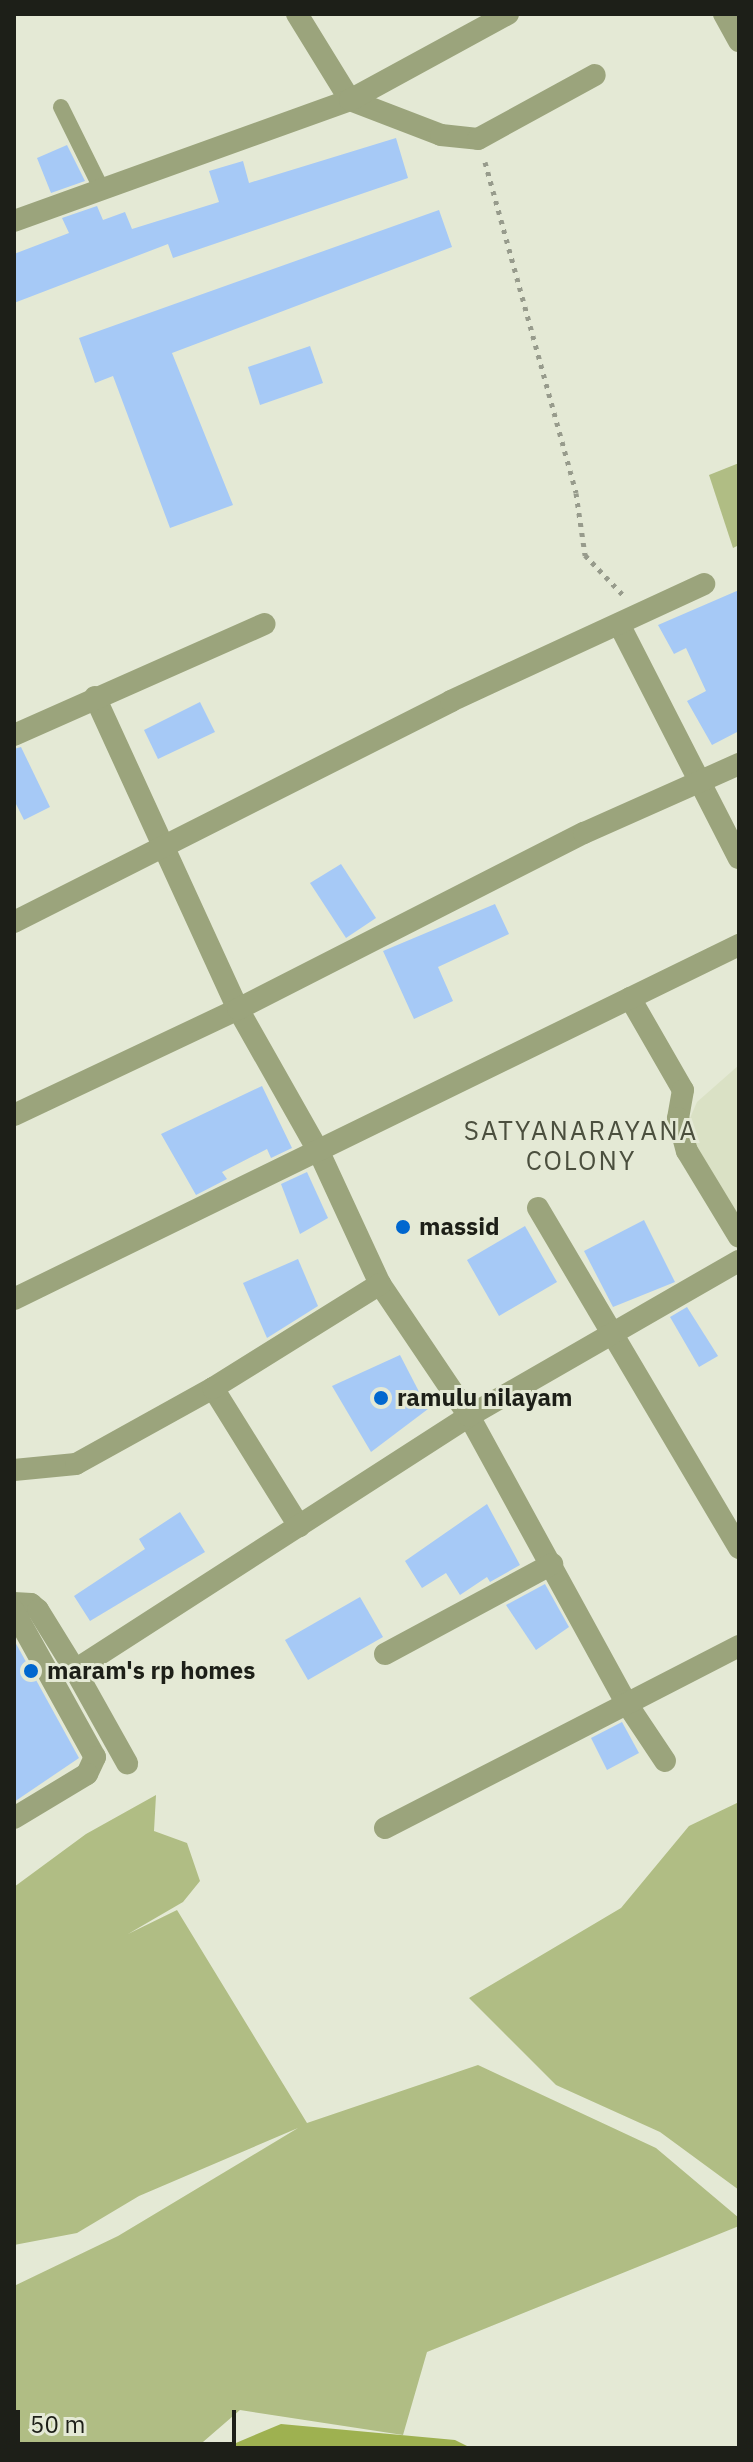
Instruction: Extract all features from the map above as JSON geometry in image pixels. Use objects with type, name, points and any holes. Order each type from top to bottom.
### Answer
[{"type":"street","points":[[297,14],[350,100],[416,128],[478,139],[595,75]]},
{"type":"street","points":[[14,221],[350,100],[508,14]]},
{"type":"street","points":[[724,14],[739,41]]},
{"type":"street","points":[[14,922],[165,850],[451,701],[704,584]]},
{"type":"street","points":[[14,735],[265,624]]},
{"type":"street","points":[[619,624],[697,783],[739,858]]},
{"type":"street","points":[[95,697],[238,1009],[319,1152],[380,1284],[469,1416],[625,1701],[665,1761]]},
{"type":"street","points":[[14,1115],[238,1009],[584,833],[739,764]]},
{"type":"street","points":[[14,1299],[739,945]]},
{"type":"street","points":[[630,998],[683,1090],[678,1118],[687,1151],[739,1237]]},
{"type":"street","points":[[538,1208],[739,1548]]},
{"type":"street","points":[[75,1670],[469,1416],[739,1261]]},
{"type":"street","points":[[14,1470],[76,1464],[213,1388],[380,1284]]},
{"type":"street","points":[[213,1388],[299,1526]]},
{"type":"street","points":[[385,1654],[552,1564]]},
{"type":"street","points":[[14,1603],[31,1604],[38,1610],[127,1763]]},
{"type":"street","points":[[14,1611],[95,1757],[87,1774],[14,1818]]},
{"type":"street","points":[[385,1828],[625,1701],[739,1646]]},
{"type":"lane","points":[[61,107],[102,190]]},
{"type":"path","points":[[478,139],[539,348],[576,493],[585,555],[641,613]]},
{"type":"shaded area","points":[[739,463],[739,545],[733,548],[709,475]]},
{"type":"shaded area","points":[[739,1065],[739,1223],[700,1162],[687,1125],[697,1102]]},
{"type":"shaded area","points":[[156,1795],[154,1831],[187,1843],[200,1881],[183,1902],[128,1934],[177,1910],[307,2123],[478,2065],[656,2148],[739,2218],[739,2226],[427,2352],[403,2435],[240,2410],[196,2448],[14,2446],[14,2286],[118,2236],[298,2128],[139,2196],[77,2233],[14,2245],[14,1887],[86,1834]]},
{"type":"shaded area","points":[[739,1802],[739,2190],[660,2132],[556,2085],[469,1998],[621,1908],[689,1826]]},
{"type":"shaded area","points":[[281,2424],[455,2440],[471,2448],[224,2448]]},
{"type":"building","points":[[396,138],[408,178],[173,258],[168,244],[14,303],[14,254],[69,233],[62,218],[97,206],[103,220],[125,212],[132,229],[219,202],[209,171],[243,161],[249,183]]},
{"type":"building","points":[[67,145],[85,181],[51,193],[37,158]]},
{"type":"building","points":[[439,210],[452,247],[172,353],[233,505],[170,528],[113,376],[95,383],[79,338]]},
{"type":"building","points":[[310,346],[323,383],[260,405],[248,367]]},
{"type":"building","points":[[739,590],[739,731],[712,745],[687,701],[706,691],[686,648],[674,654],[658,625]]},
{"type":"building","points":[[200,702],[215,732],[158,759],[144,730]]},
{"type":"building","points":[[21,747],[50,807],[24,820],[14,800],[14,749]]},
{"type":"building","points":[[341,864],[376,918],[346,938],[310,883]]},
{"type":"building","points":[[495,904],[509,934],[438,967],[453,1001],[414,1019],[383,951]]},
{"type":"building","points":[[262,1086],[292,1148],[271,1158],[267,1149],[222,1172],[227,1179],[196,1195],[161,1134]]},
{"type":"building","points":[[307,1172],[328,1218],[300,1234],[281,1184]]},
{"type":"building","points":[[644,1220],[675,1282],[613,1307],[584,1251]]},
{"type":"building","points":[[525,1226],[557,1282],[499,1316],[467,1260]]},
{"type":"building","points":[[298,1259],[318,1306],[267,1338],[243,1283]]},
{"type":"building","points":[[687,1307],[718,1356],[699,1367],[670,1317]]},
{"type":"building","name":"ramulu nilayam","points":[[400,1355],[428,1409],[371,1452],[332,1386]]},
{"type":"building","points":[[487,1504],[520,1565],[490,1582],[487,1577],[460,1595],[446,1573],[422,1588],[405,1561]]},
{"type":"building","points":[[180,1512],[205,1552],[90,1621],[74,1596],[145,1549],[139,1539]]},
{"type":"building","points":[[545,1584],[569,1627],[536,1650],[506,1605]]},
{"type":"building","points":[[360,1597],[383,1637],[308,1680],[285,1640]]},
{"type":"building","name":"maram's rp homes","points":[[14,1640],[79,1758],[14,1802]]},
{"type":"building","points":[[622,1722],[639,1753],[607,1770],[591,1738]]},
{"type":"place","name":"massid","points":[[403,1227]]},
{"type":"place","name":"ramulu nilayam","points":[[381,1398]]},
{"type":"place","name":"maram's rp homes","points":[[31,1671]]},
{"type":"district","name":"SATYANARAYANA COLONY","points":[[581,1146]]}]
